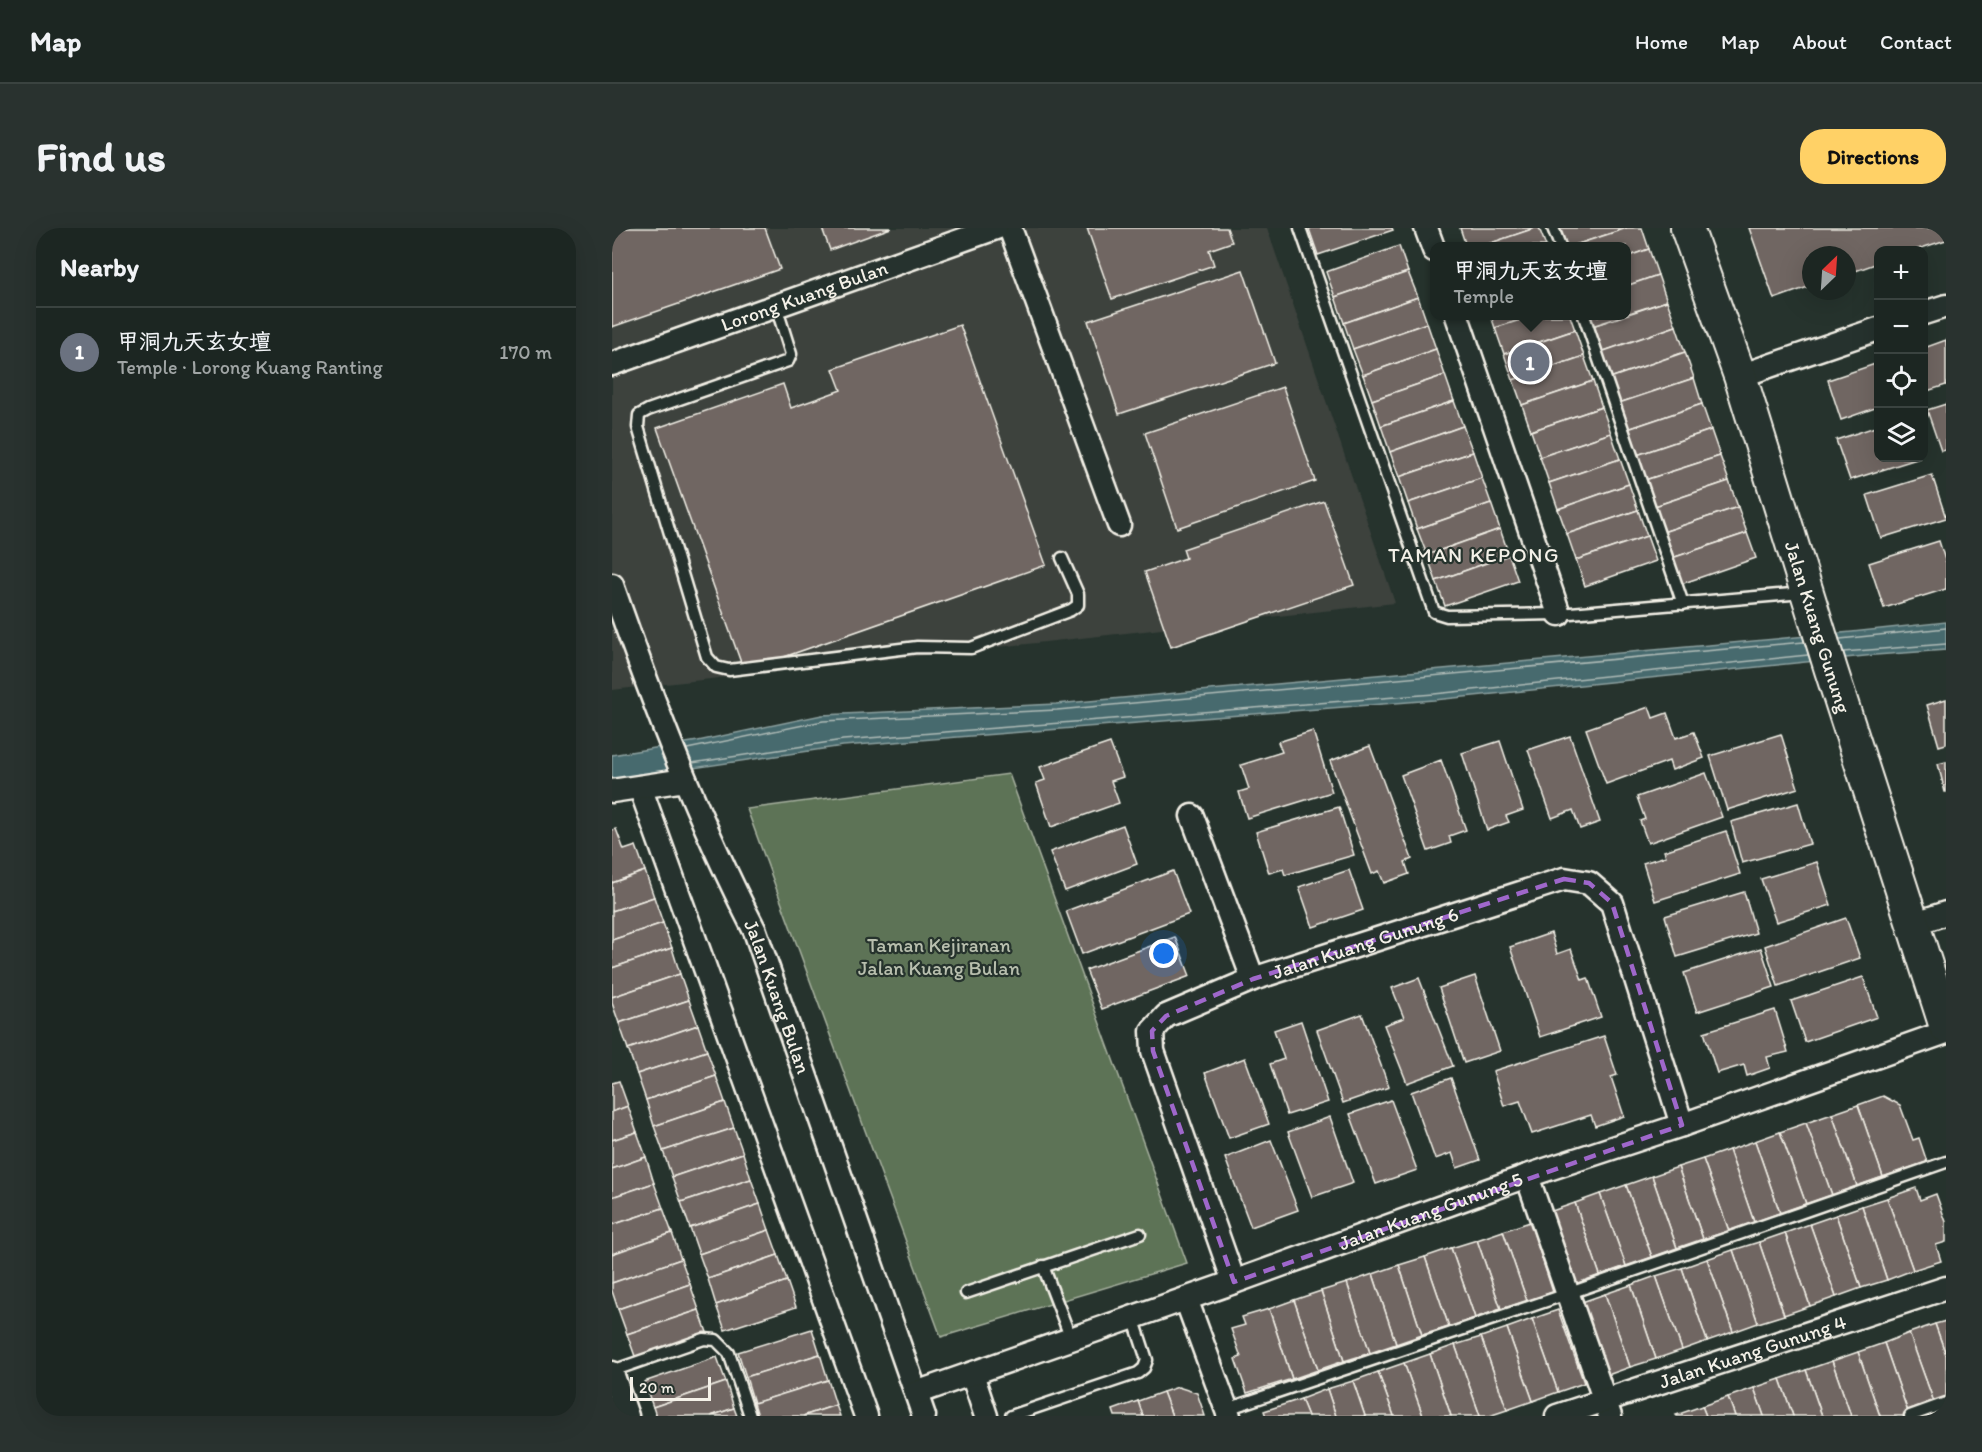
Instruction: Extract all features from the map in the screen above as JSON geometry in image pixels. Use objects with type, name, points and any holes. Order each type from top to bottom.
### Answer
[{"type":"street","name":"Lorong Kuang Bulan","points":[[612,364],[996,228]]},
{"type":"street","points":[[1010,228],[1119,525]]},
{"type":"street","name":"Jalan Kuang Gunung","points":[[1686,228],[1740,376],[1831,670],[1946,1027]]},
{"type":"street","points":[[1928,311],[1946,306]]},
{"type":"street","points":[[1459,320],[1559,614]]},
{"type":"street","points":[[1740,376],[1874,330]]},
{"type":"street","name":"Jalan Kuang Bulan","points":[[612,585],[652,700],[684,779],[731,885],[755,932],[924,1416]]},
{"type":"street","points":[[612,791],[684,779]]},
{"type":"street","points":[[640,787],[866,1416]]},
{"type":"street","points":[[1192,816],[1253,979]]},
{"type":"street","name":"Jalan Kuang Gunung 6","points":[[1234,1282],[1153,1051],[1152,1031],[1166,1016],[1253,979],[1564,879],[1589,883],[1612,903],[1682,1125]]},
{"type":"street","points":[[1913,924],[1946,913]]},
{"type":"street","name":"Jalan Kuang Gunung 5","points":[[916,1393],[1234,1282],[1527,1176],[1682,1125],[1946,1032]]},
{"type":"street","points":[[1527,1176],[1607,1408]]},
{"type":"street","name":"Jalan Kuang Gunung 4","points":[[1557,1416],[1607,1408],[1946,1288]]},
{"type":"street","points":[[1185,1299],[1228,1412]]},
{"type":"street","points":[[612,1372],[627,1416]]},
{"type":"street","points":[[972,1374],[986,1416]]},
{"type":"lane","points":[[1300,228],[1434,612],[1447,616],[1559,614],[1683,604],[1812,607]]},
{"type":"lane","points":[[1553,228],[1558,242]]},
{"type":"lane","points":[[776,306],[791,354],[788,361],[639,415],[638,427],[707,657],[716,667],[729,670],[917,648],[971,648],[1071,610],[1078,605],[1078,594],[1062,558]]},
{"type":"lane","points":[[1586,320],[1683,604]]},
{"type":"lane","points":[[1228,1412],[1946,1162]]},
{"type":"lane","points":[[966,1293],[1140,1234]]},
{"type":"lane","points":[[1043,1266],[1071,1339]]},
{"type":"lane","points":[[1011,1416],[1138,1373],[1144,1368],[1147,1360],[1134,1317]]},
{"type":"lane","points":[[612,1372],[704,1339],[716,1340],[729,1353],[750,1416]]},
{"type":"lane","points":[[1910,1416],[1946,1403]]},
{"type":"highlighted area","points":[[1564,879],[1589,883],[1612,903],[1682,1125],[1234,1282],[1153,1051],[1152,1031],[1166,1016],[1253,979]]},
{"type":"shaded area","points":[[612,228],[1267,228],[1395,603],[612,690]]},
{"type":"green space","name":"Taman Kejiranan Jalan Kuang Bulan","points":[[1009,774],[1187,1263],[941,1337],[747,809]]},
{"type":"water","points":[[1946,622],[1946,650],[1875,655],[1434,700],[843,746],[612,780],[612,755],[698,741],[822,715],[1056,704]]},
{"type":"building","points":[[612,228],[765,228],[780,269],[612,327]]},
{"type":"building","points":[[822,228],[891,228],[830,250]]},
{"type":"building","points":[[1087,228],[1227,228],[1232,242],[1209,250],[1214,265],[1112,299]]},
{"type":"building","points":[[1392,228],[1393,230],[1318,255],[1309,229]]},
{"type":"building","points":[[1460,228],[1535,228],[1494,242],[1465,242]]},
{"type":"building","points":[[1539,228],[1544,242],[1494,242]]},
{"type":"building","points":[[1559,228],[1627,228],[1584,242],[1564,242]]},
{"type":"building","points":[[1627,228],[1642,228],[1649,249],[1631,255],[1631,242],[1584,242]]},
{"type":"building","points":[[1749,228],[1946,228],[1946,240],[1927,246],[1874,246],[1874,264],[1856,271],[1856,246],[1802,246],[1802,289],[1774,299]]},
{"type":"building","points":[[1399,246],[1408,272],[1335,297],[1326,272]]},
{"type":"building","points":[[1649,249],[1658,275],[1631,284],[1631,255]]},
{"type":"building","points":[[1243,270],[1275,363],[1119,414],[1088,321]]},
{"type":"building","points":[[1408,272],[1418,297],[1344,323],[1335,297]]},
{"type":"building","points":[[1658,275],[1667,301],[1631,312],[1631,284]]},
{"type":"building","points":[[1418,297],[1427,323],[1353,349],[1344,323]]},
{"type":"building","points":[[1667,301],[1676,326],[1601,352],[1592,326],[1610,320],[1631,320],[1631,313]]},
{"type":"building","points":[[1492,320],[1520,320],[1495,328]]},
{"type":"building","points":[[1520,320],[1571,320],[1575,330],[1504,354],[1495,328]]},
{"type":"building","points":[[1590,320],[1611,320],[1592,326]]},
{"type":"building","points":[[1427,323],[1436,349],[1363,375],[1353,349]]},
{"type":"building","points":[[960,325],[1046,565],[744,671],[657,428],[783,384],[791,408],[841,390],[833,369]]},
{"type":"building","points":[[1676,326],[1685,352],[1610,378],[1601,352]]},
{"type":"building","points":[[1575,330],[1584,356],[1513,380],[1504,354]]},
{"type":"building","points":[[1946,340],[1946,385],[1928,391],[1928,354],[1928,347]]},
{"type":"building","points":[[1436,349],[1445,375],[1372,400],[1363,375]]},
{"type":"building","points":[[1685,352],[1694,378],[1619,403],[1610,378]]},
{"type":"building","points":[[1584,356],[1593,381],[1522,405],[1513,380]]},
{"type":"building","points":[[1874,364],[1874,408],[1841,420],[1828,380]]},
{"type":"building","points":[[1445,375],[1454,401],[1381,426],[1372,400]]},
{"type":"building","points":[[1694,378],[1702,404],[1628,429],[1619,403]]},
{"type":"building","points":[[1593,381],[1602,407],[1531,431],[1522,405]]},
{"type":"building","points":[[1283,387],[1315,481],[1177,528],[1145,433]]},
{"type":"building","points":[[1454,401],[1463,426],[1390,452],[1381,426]]},
{"type":"building","points":[[1702,404],[1711,430],[1637,455],[1628,429]]},
{"type":"building","points":[[1946,404],[1946,450],[1941,451],[1928,410]]},
{"type":"building","points":[[1602,407],[1611,433],[1540,457],[1531,431]]},
{"type":"building","points":[[1463,426],[1473,452],[1399,477],[1390,452]]},
{"type":"building","points":[[1874,427],[1874,462],[1907,462],[1850,480],[1836,440]]},
{"type":"building","points":[[1711,430],[1720,456],[1645,480],[1637,455]]},
{"type":"building","points":[[1611,433],[1620,459],[1549,483],[1540,457]]},
{"type":"building","points":[[1473,452],[1482,478],[1408,503],[1399,477]]},
{"type":"building","points":[[1720,456],[1729,481],[1655,506],[1645,480]]},
{"type":"building","points":[[1620,459],[1629,484],[1558,509],[1549,483]]},
{"type":"building","points":[[1932,475],[1946,518],[1881,538],[1867,495]]},
{"type":"building","points":[[1482,478],[1491,503],[1417,529],[1408,503]]},
{"type":"building","points":[[1729,481],[1738,507],[1663,532],[1655,506]]},
{"type":"building","points":[[1629,484],[1638,510],[1567,534],[1558,509]]},
{"type":"building","points":[[1324,501],[1354,585],[1171,647],[1145,572],[1186,558],[1183,549]]},
{"type":"building","points":[[1491,503],[1500,529],[1427,555],[1417,529]]},
{"type":"building","points":[[1738,507],[1747,533],[1672,558],[1663,532]]},
{"type":"building","points":[[1638,510],[1647,536],[1576,560],[1567,534]]},
{"type":"building","points":[[1500,529],[1509,555],[1436,581],[1427,555]]},
{"type":"building","points":[[1747,533],[1756,558],[1681,584],[1672,558]]},
{"type":"building","points":[[1647,536],[1656,561],[1585,586],[1576,560]]},
{"type":"building","points":[[1939,541],[1946,563],[1946,589],[1884,608],[1869,563]]},
{"type":"building","points":[[1509,555],[1518,581],[1445,606],[1436,581]]},
{"type":"building","points":[[1946,699],[1946,744],[1939,746],[1927,705]]},
{"type":"building","points":[[1649,707],[1653,718],[1667,713],[1676,738],[1694,732],[1704,758],[1672,770],[1669,761],[1606,784],[1586,729]]},
{"type":"building","points":[[1313,731],[1332,792],[1247,818],[1239,792],[1249,789],[1241,765],[1282,752],[1278,742]]},
{"type":"building","points":[[1781,734],[1798,788],[1727,810],[1710,756]]},
{"type":"building","points":[[1570,736],[1600,822],[1580,829],[1573,810],[1552,818],[1528,750]]},
{"type":"building","points":[[1500,741],[1523,810],[1506,816],[1509,822],[1487,830],[1462,753]]},
{"type":"building","points":[[1110,743],[1123,777],[1111,781],[1119,803],[1051,827],[1036,783],[1045,780],[1040,767]]},
{"type":"building","points":[[1370,746],[1412,859],[1405,862],[1409,874],[1384,883],[1379,871],[1372,874],[1330,761]]},
{"type":"building","points":[[1441,760],[1466,830],[1449,836],[1451,843],[1428,851],[1401,775]]},
{"type":"building","points":[[1946,762],[1946,792],[1945,792],[1938,764]]},
{"type":"building","points":[[1706,773],[1722,817],[1648,843],[1640,821],[1645,819],[1637,797]]},
{"type":"building","points":[[1798,803],[1810,844],[1742,863],[1731,822]]},
{"type":"building","points":[[1339,807],[1354,855],[1285,875],[1283,869],[1269,873],[1256,832]]},
{"type":"building","points":[[1123,825],[1137,864],[1065,891],[1050,852]]},
{"type":"building","points":[[616,829],[624,850],[636,846],[645,871],[612,883],[612,830]]},
{"type":"building","points":[[1726,831],[1740,874],[1655,901],[1643,863],[1666,856],[1664,851]]},
{"type":"building","points":[[1817,862],[1831,905],[1776,922],[1761,879]]},
{"type":"building","points":[[1349,870],[1363,910],[1313,927],[1299,887]]},
{"type":"building","points":[[645,871],[654,897],[612,911],[612,883]]},
{"type":"building","points":[[1173,871],[1189,914],[1082,954],[1066,911]]},
{"type":"building","points":[[1744,892],[1756,933],[1677,957],[1665,916]]},
{"type":"building","points":[[654,897],[663,923],[612,940],[612,911]]},
{"type":"building","points":[[1846,918],[1860,958],[1778,986],[1765,946]]},
{"type":"building","points":[[663,923],[672,948],[612,968],[612,940]]},
{"type":"building","points":[[1551,933],[1557,954],[1571,949],[1582,980],[1588,978],[1601,1017],[1540,1037],[1510,947]]},
{"type":"building","points":[[1175,937],[1190,976],[1102,1009],[1086,970]]},
{"type":"building","points":[[672,948],[680,974],[612,997],[612,968]]},
{"type":"building","points":[[1761,948],[1774,987],[1697,1012],[1684,973]]},
{"type":"building","points":[[680,974],[689,1000],[619,1023],[612,997]]},
{"type":"building","points":[[1475,976],[1500,1051],[1464,1063],[1439,988]]},
{"type":"building","points":[[1863,977],[1877,1017],[1805,1042],[1791,1001]]},
{"type":"building","points":[[1419,978],[1453,1066],[1407,1083],[1384,1025],[1404,1018],[1392,988]]},
{"type":"building","points":[[689,1000],[698,1025],[628,1049],[619,1023]]},
{"type":"building","points":[[1775,1010],[1788,1052],[1767,1057],[1770,1068],[1747,1076],[1744,1065],[1717,1073],[1704,1032]]},
{"type":"building","points":[[1362,1014],[1389,1087],[1343,1103],[1317,1030]]},
{"type":"building","points":[[1301,1021],[1328,1102],[1287,1115],[1270,1064],[1284,1059],[1274,1030]]},
{"type":"building","points":[[698,1025],[707,1051],[637,1074],[628,1049]]},
{"type":"building","points":[[1604,1036],[1617,1075],[1611,1077],[1624,1116],[1595,1126],[1591,1115],[1532,1134],[1520,1101],[1504,1106],[1493,1071]]},
{"type":"building","points":[[707,1051],[716,1076],[646,1100],[637,1074]]},
{"type":"building","points":[[1245,1058],[1269,1124],[1229,1138],[1205,1073]]},
{"type":"building","points":[[716,1076],[725,1102],[654,1126],[646,1100]]},
{"type":"building","points":[[1451,1078],[1480,1160],[1457,1168],[1452,1153],[1435,1159],[1411,1092]]},
{"type":"building","points":[[619,1081],[628,1106],[612,1112],[612,1083]]},
{"type":"building","points":[[1883,1096],[1900,1105],[1913,1140],[1919,1138],[1927,1162],[1883,1177],[1858,1105]]},
{"type":"building","points":[[1391,1100],[1417,1170],[1376,1184],[1350,1114]]},
{"type":"building","points":[[725,1102],[734,1128],[663,1151],[654,1126]]},
{"type":"building","points":[[1858,1105],[1883,1177],[1857,1186],[1832,1114]]},
{"type":"building","points":[[628,1106],[637,1132],[612,1140],[612,1112]]},
{"type":"building","points":[[1832,1114],[1857,1186],[1832,1195],[1806,1123]]},
{"type":"building","points":[[1330,1117],[1353,1183],[1312,1197],[1288,1132]]},
{"type":"building","points":[[1806,1123],[1832,1195],[1806,1204],[1780,1132]]},
{"type":"building","points":[[734,1128],[743,1153],[672,1177],[663,1151]]},
{"type":"building","points":[[637,1132],[646,1157],[612,1169],[612,1140]]},
{"type":"building","points":[[1780,1132],[1806,1204],[1780,1213],[1755,1141]]},
{"type":"building","points":[[1271,1140],[1298,1210],[1251,1227],[1225,1158]]},
{"type":"building","points":[[1755,1141],[1780,1213],[1754,1222],[1729,1150]]},
{"type":"building","points":[[1729,1150],[1754,1222],[1729,1231],[1703,1159]]},
{"type":"building","points":[[743,1153],[751,1179],[681,1202],[672,1177]]},
{"type":"building","points":[[646,1157],[654,1183],[612,1197],[612,1169]]},
{"type":"building","points":[[1703,1159],[1729,1231],[1703,1239],[1678,1167]]},
{"type":"building","points":[[1678,1167],[1703,1239],[1677,1248],[1652,1176]]},
{"type":"building","points":[[1652,1176],[1677,1248],[1652,1257],[1626,1185]]},
{"type":"building","points":[[751,1179],[760,1204],[690,1228],[681,1202]]},
{"type":"building","points":[[654,1183],[663,1208],[612,1225],[612,1197]]},
{"type":"building","points":[[1626,1185],[1652,1257],[1626,1266],[1600,1194]]},
{"type":"building","points":[[1916,1188],[1920,1200],[1936,1194],[1946,1222],[1946,1242],[1936,1245],[1941,1261],[1913,1270],[1887,1198]]},
{"type":"building","points":[[1600,1194],[1626,1266],[1600,1275],[1575,1203]]},
{"type":"building","points":[[1887,1198],[1913,1270],[1887,1280],[1862,1206]]},
{"type":"building","points":[[1575,1203],[1600,1275],[1575,1284],[1549,1212]]},
{"type":"building","points":[[760,1204],[769,1230],[699,1254],[690,1228]]},
{"type":"building","points":[[1862,1206],[1887,1280],[1861,1288],[1836,1215]]},
{"type":"building","points":[[663,1208],[672,1233],[612,1254],[612,1225]]},
{"type":"building","points":[[1836,1215],[1861,1288],[1836,1297],[1810,1224]]},
{"type":"building","points":[[1530,1222],[1553,1292],[1527,1301],[1503,1231]]},
{"type":"building","points":[[1810,1224],[1836,1297],[1810,1306],[1785,1233]]},
{"type":"building","points":[[769,1230],[778,1255],[708,1279],[699,1254]]},
{"type":"building","points":[[1503,1231],[1527,1301],[1501,1309],[1477,1240]]},
{"type":"building","points":[[672,1233],[681,1259],[612,1283],[612,1254]]},
{"type":"building","points":[[1785,1233],[1810,1306],[1784,1315],[1759,1242]]},
{"type":"building","points":[[1477,1240],[1501,1309],[1475,1318],[1451,1248]]},
{"type":"building","points":[[1759,1242],[1784,1315],[1758,1323],[1733,1250]]},
{"type":"building","points":[[1451,1248],[1475,1318],[1449,1327],[1425,1257]]},
{"type":"building","points":[[1733,1250],[1758,1323],[1733,1332],[1707,1259]]},
{"type":"building","points":[[778,1255],[787,1281],[716,1305],[708,1279]]},
{"type":"building","points":[[1425,1257],[1449,1327],[1422,1335],[1399,1265]]},
{"type":"building","points":[[681,1259],[690,1284],[618,1309],[612,1283]]},
{"type":"building","points":[[1707,1259],[1733,1332],[1707,1341],[1682,1268]]},
{"type":"building","points":[[1399,1265],[1422,1335],[1396,1344],[1373,1274]]},
{"type":"building","points":[[1682,1268],[1707,1341],[1682,1350],[1656,1276]]},
{"type":"building","points":[[1373,1274],[1396,1344],[1370,1353],[1347,1283]]},
{"type":"building","points":[[1656,1276],[1682,1350],[1656,1359],[1631,1285]]},
{"type":"building","points":[[787,1281],[796,1307],[725,1330],[716,1305]]},
{"type":"building","points":[[1347,1283],[1370,1353],[1344,1361],[1321,1291]]},
{"type":"building","points":[[690,1284],[699,1310],[627,1334],[618,1309]]},
{"type":"building","points":[[1631,1285],[1656,1359],[1630,1367],[1605,1294]]},
{"type":"building","points":[[1321,1291],[1344,1361],[1318,1370],[1294,1300]]},
{"type":"building","points":[[1605,1294],[1630,1367],[1605,1376],[1579,1303]]},
{"type":"building","points":[[1294,1300],[1318,1370],[1292,1379],[1269,1309]]},
{"type":"building","points":[[1269,1309],[1292,1379],[1247,1393],[1235,1359],[1241,1357],[1231,1329],[1245,1325],[1242,1317]]},
{"type":"building","points":[[699,1310],[708,1335],[636,1359],[627,1334]]},
{"type":"building","points":[[1558,1310],[1584,1383],[1558,1392],[1532,1319]]},
{"type":"building","points":[[1532,1319],[1558,1392],[1533,1401],[1507,1328]]},
{"type":"building","points":[[1946,1321],[1946,1355],[1935,1324]]},
{"type":"building","points":[[1935,1324],[1946,1355],[1946,1402],[1935,1405],[1909,1333]]},
{"type":"building","points":[[1507,1328],[1533,1401],[1507,1410],[1481,1337]]},
{"type":"building","points":[[812,1329],[820,1354],[746,1377],[738,1352]]},
{"type":"building","points":[[1909,1333],[1935,1405],[1909,1415],[1884,1343]]},
{"type":"building","points":[[1481,1337],[1507,1410],[1489,1416],[1480,1416],[1455,1345]]},
{"type":"building","points":[[1884,1343],[1909,1415],[1880,1416],[1858,1352]]},
{"type":"building","points":[[1455,1345],[1480,1416],[1451,1416],[1430,1354]]},
{"type":"building","points":[[1858,1352],[1880,1416],[1851,1416],[1832,1361]]},
{"type":"building","points":[[820,1354],[828,1380],[754,1403],[746,1377]]},
{"type":"building","points":[[1430,1354],[1451,1416],[1423,1416],[1404,1363]]},
{"type":"building","points":[[717,1357],[726,1382],[653,1407],[644,1382]]},
{"type":"building","points":[[1832,1361],[1851,1416],[1822,1416],[1806,1370]]},
{"type":"building","points":[[1404,1363],[1423,1416],[1394,1416],[1378,1372]]},
{"type":"building","points":[[1806,1370],[1822,1416],[1793,1416],[1780,1379]]},
{"type":"building","points":[[1378,1372],[1394,1416],[1365,1416],[1353,1381]]},
{"type":"building","points":[[1780,1379],[1793,1416],[1764,1416],[1754,1388]]},
{"type":"building","points":[[828,1380],[836,1405],[803,1416],[758,1416],[754,1403]]},
{"type":"building","points":[[1353,1381],[1365,1416],[1336,1416],[1327,1389]]},
{"type":"building","points":[[726,1382],[734,1408],[711,1416],[656,1416],[653,1407]]},
{"type":"building","points":[[1178,1387],[1197,1393],[1205,1416],[1172,1416],[1163,1392]]},
{"type":"building","points":[[1754,1388],[1764,1416],[1735,1416],[1728,1397]]},
{"type":"building","points":[[1327,1389],[1336,1416],[1308,1416],[1301,1399]]},
{"type":"building","points":[[1163,1392],[1172,1416],[1143,1416],[1138,1401]]},
{"type":"building","points":[[1728,1397],[1735,1416],[1706,1416],[1702,1406]]},
{"type":"building","points":[[1301,1399],[1308,1416],[1266,1416],[1264,1411]]},
{"type":"building","points":[[1138,1401],[1143,1416],[1115,1416],[1113,1410]]},
{"type":"building","points":[[836,1405],[840,1416],[803,1416]]},
{"type":"building","points":[[1702,1406],[1706,1416],[1676,1415]]},
{"type":"building","points":[[734,1408],[737,1416],[711,1416]]},
{"type":"place","name":"甲洞九天玄女壇","points":[[1530,362]]},
{"type":"district","name":"TAMAN KEPONG","points":[[1474,554]]}]
